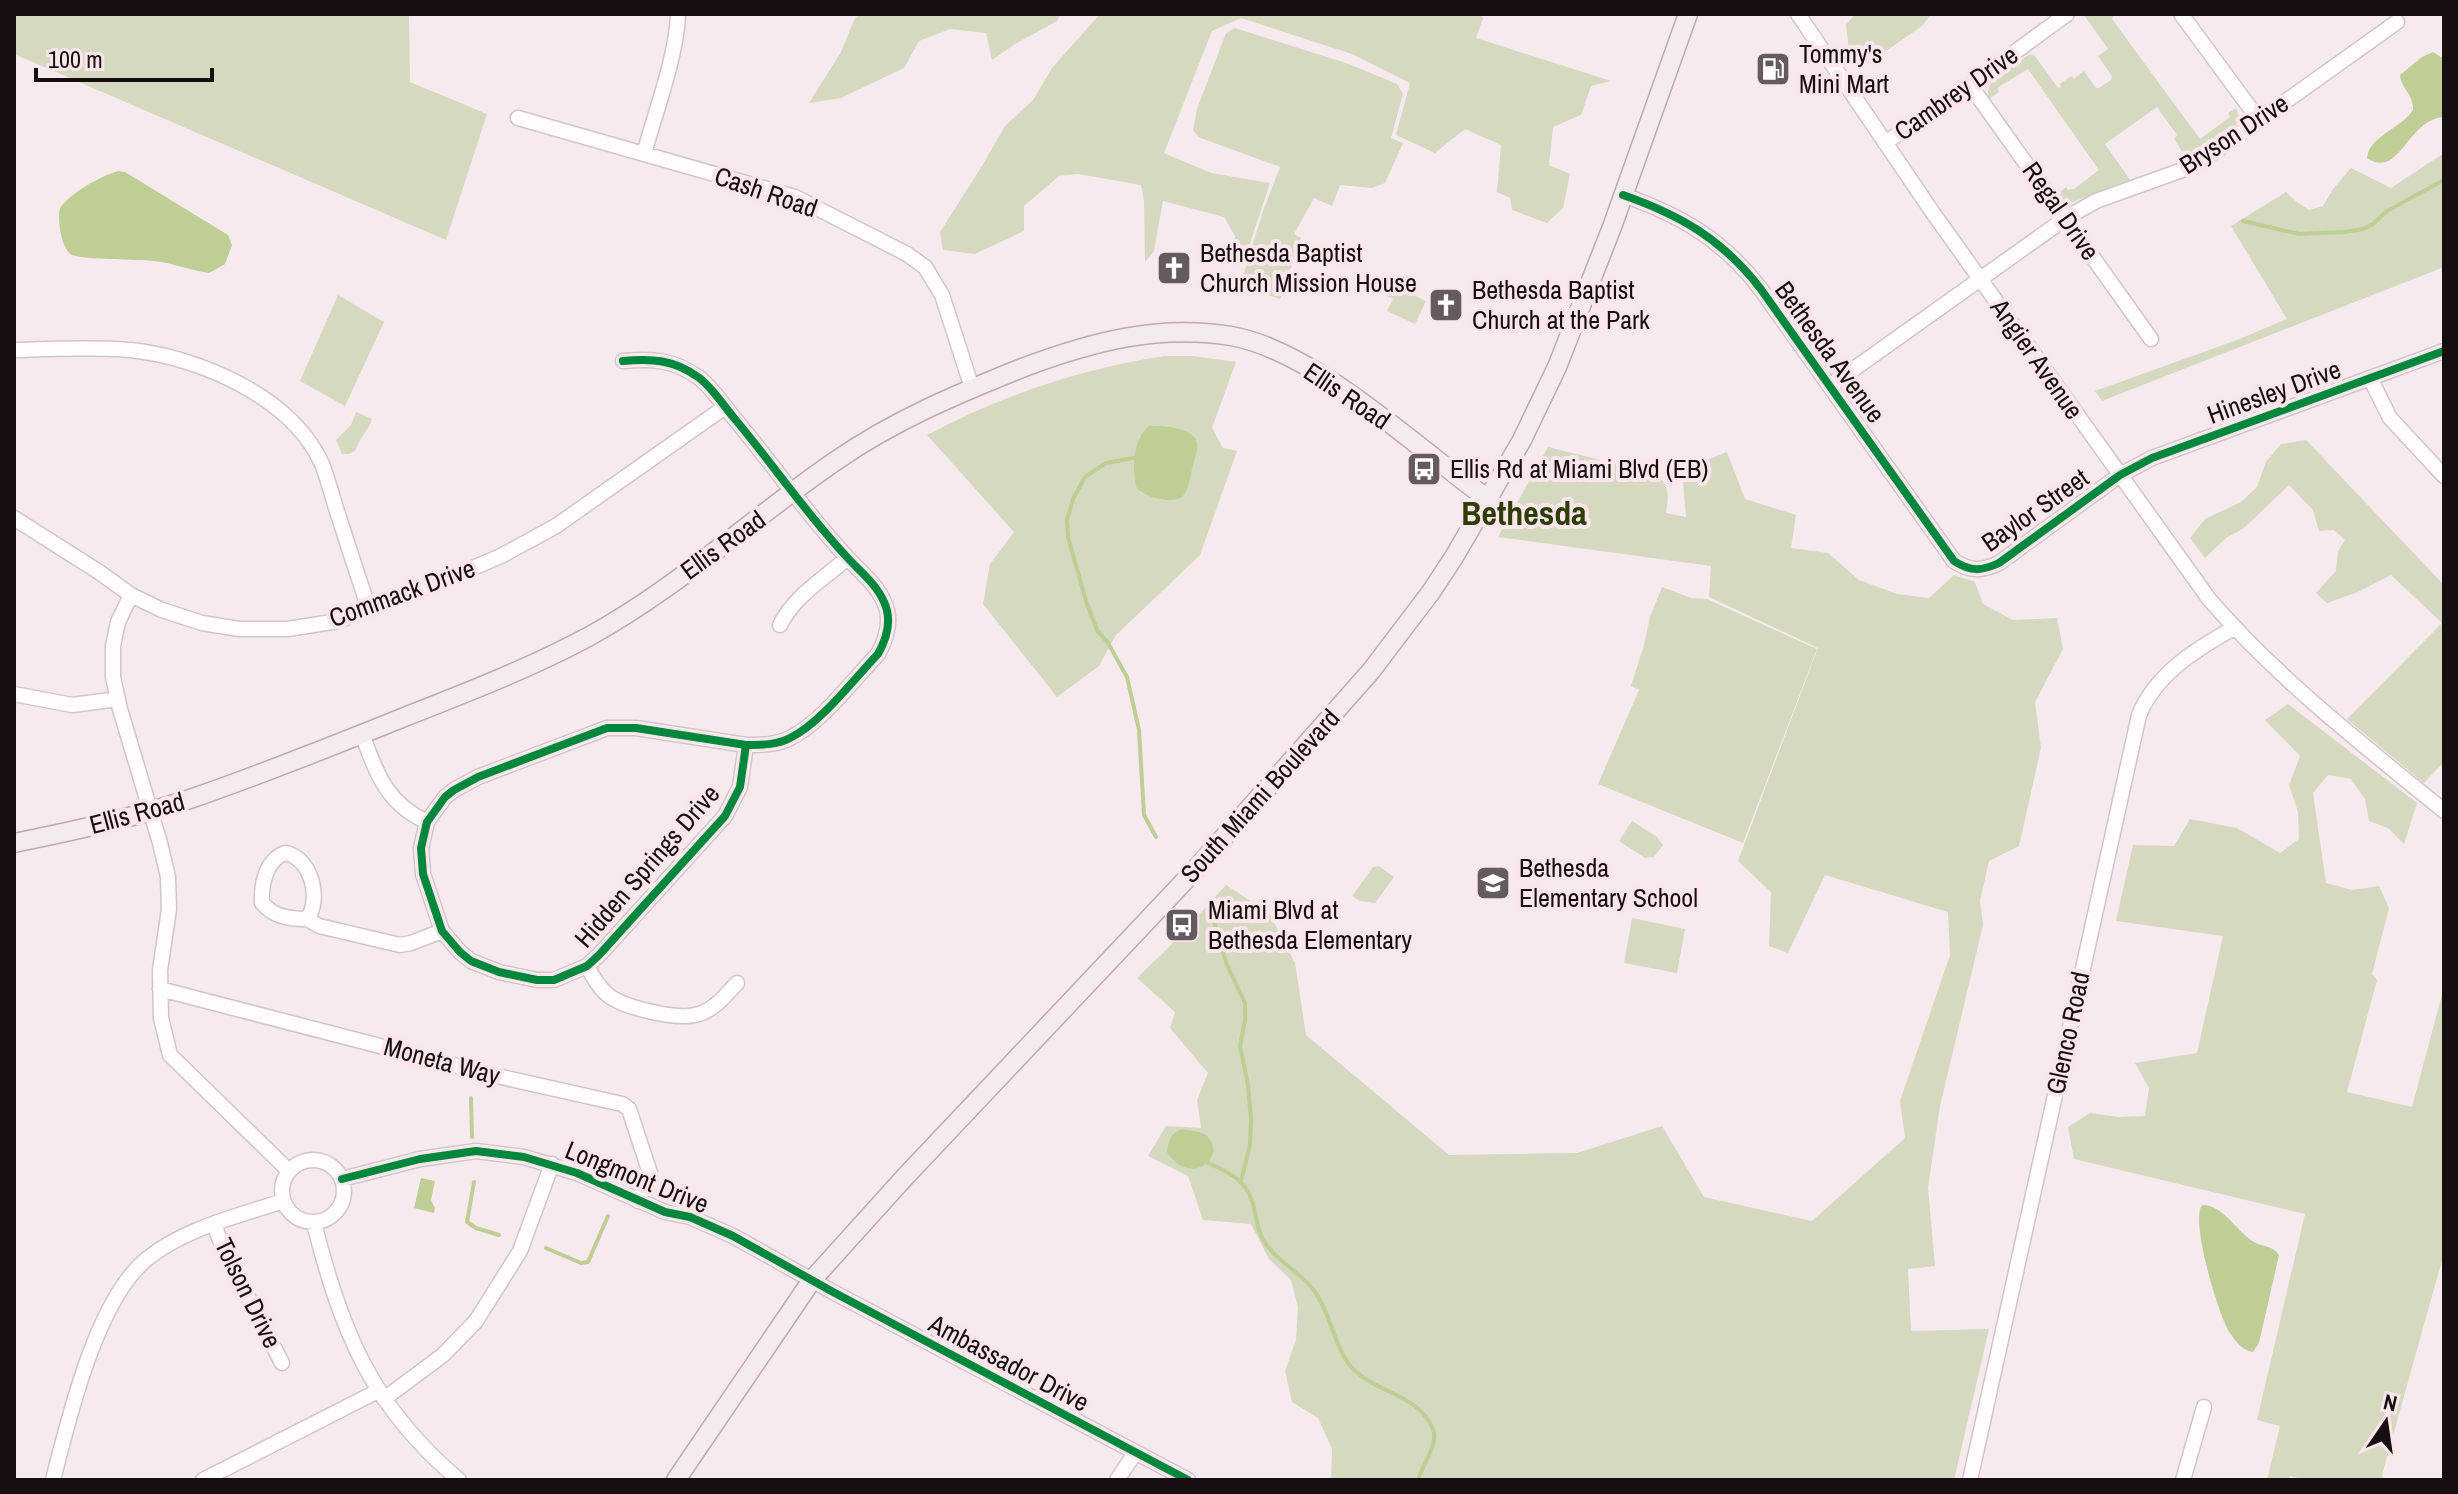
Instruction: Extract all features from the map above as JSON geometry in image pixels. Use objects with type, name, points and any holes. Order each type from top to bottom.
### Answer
[{"type":"main road","name":"South Miami Boulevard","points":[[676,1480],[812,1280],[1194,871],[1371,671],[1434,588],[1523,439],[1557,367],[1688,14]]},
{"type":"main road","name":"Ellis Road","points":[[14,843],[189,799],[501,678],[593,634],[642,604],[835,461],[893,425],[932,404],[1076,349],[1171,331],[1247,340],[1282,354],[1328,380],[1488,499]]},
{"type":"street","points":[[644,154],[678,29],[678,14]]},
{"type":"street","name":"Angier Avenue","points":[[1798,14],[1885,143],[2189,573],[2234,628],[2299,693],[2444,811]]},
{"type":"street","name":"Cambrey Drive","points":[[1885,143],[2067,14]]},
{"type":"street","points":[[2181,14],[2259,120]]},
{"type":"street","name":"Bryson Drive","points":[[1830,386],[2066,218],[2096,201],[2185,169],[2216,151],[2397,22]]},
{"type":"street","name":"Regal Drive","points":[[1970,85],[2151,339]]},
{"type":"street","name":"Cash Road","points":[[518,118],[795,197],[919,262],[931,275],[942,295],[972,388]]},
{"type":"street","name":"Bethesda Avenue","points":[[1623,195],[1673,215],[1706,234],[1737,260],[1954,561],[1970,570]]},
{"type":"street","points":[[14,350],[132,350],[178,359],[222,376],[268,400],[305,437],[321,463],[369,609]]},
{"type":"street","name":"Hinesley Drive","points":[[2120,475],[2152,458],[2444,351]]},
{"type":"street","points":[[362,734],[390,796],[413,816],[427,822],[445,797],[466,782],[607,728],[636,728],[746,745],[779,742],[804,730],[878,654],[888,625],[887,608],[879,591],[792,494],[702,379],[680,366],[648,358],[623,361]]},
{"type":"street","points":[[2370,378],[2390,418],[2444,476]]},
{"type":"street","name":"Commack Drive","points":[[14,518],[131,595],[162,610],[202,623],[239,629],[288,629],[338,621],[501,556],[556,526],[725,407]]},
{"type":"street","name":"Baylor Street","points":[[1970,570],[1979,571],[1999,563],[2120,475]]},
{"type":"street","points":[[780,625],[788,610],[806,591],[847,558]]},
{"type":"street","points":[[131,595],[118,622],[113,646],[113,677],[168,877],[169,909],[160,989],[161,1018],[170,1055],[289,1171]]},
{"type":"street","name":"Glenco Road","points":[[1970,1480],[2139,715],[2151,691],[2171,669],[2234,628]]},
{"type":"street","points":[[14,694],[72,705],[118,699]]},
{"type":"street","name":"Hidden Springs Drive","points":[[427,822],[421,848],[423,874],[442,931],[450,942],[471,961],[499,972],[526,979],[554,980],[587,966],[725,816],[740,787],[746,745]]},
{"type":"street","points":[[307,919],[314,905],[314,896],[306,867],[294,855],[285,853],[271,863],[266,873],[262,903],[277,916],[307,919],[319,926],[400,945],[442,931]]},
{"type":"street","points":[[587,966],[598,985],[610,997],[677,1016],[699,1014],[709,1009],[737,983]]},
{"type":"street","name":"Moneta Way","points":[[160,989],[488,1074],[622,1104],[629,1109],[650,1173],[638,1201]]},
{"type":"street","name":"Longmont Drive","points":[[342,1179],[420,1159],[476,1151],[524,1157],[598,1181],[665,1212],[690,1217],[733,1236],[812,1280]]},
{"type":"street","points":[[318,1160],[337,1170],[342,1179],[344,1199],[333,1216],[314,1223],[295,1217],[283,1201],[284,1180],[298,1164],[318,1160]]},
{"type":"street","points":[[203,1480],[236,1473],[381,1395],[443,1355],[476,1321],[520,1251],[552,1164]]},
{"type":"street","points":[[53,1480],[93,1346],[128,1276],[150,1256],[214,1224],[283,1201]]},
{"type":"street","points":[[314,1223],[331,1291],[355,1348],[381,1395],[418,1442],[459,1480]]},
{"type":"street","name":"Tolson Drive","points":[[214,1224],[224,1251],[282,1363]]},
{"type":"street","name":"Ambassador Drive","points":[[812,1280],[1188,1480]]},
{"type":"street","points":[[2183,1480],[2204,1407]]},
{"type":"street","points":[[1117,1480],[1135,1453]]},
{"type":"street","points":[[435,1480],[443,1466]]},
{"type":"shaded area","points":[[14,14],[409,14],[410,82],[487,114],[446,240],[14,54]]},
{"type":"shaded area","points":[[859,14],[1061,14],[1057,21],[992,60],[986,33],[950,29],[919,41],[904,68],[841,98],[809,103],[841,52]]},
{"type":"shaded area","points":[[1100,14],[1480,14],[1483,18],[1476,38],[1611,81],[1591,86],[1581,115],[1553,127],[1549,165],[1570,174],[1563,208],[1547,223],[1512,210],[1510,198],[1497,192],[1501,145],[1465,129],[1435,153],[1396,135],[1410,83],[1352,54],[1241,18],[1212,31],[1164,153],[1211,173],[1270,183],[1247,252],[1237,255],[1235,236],[1224,217],[1163,201],[1154,251],[1145,262],[1141,185],[1078,174],[1059,176],[1024,206],[1024,231],[975,254],[943,250],[940,232],[1005,126],[1033,100],[1052,68]]},
{"type":"shaded area","points":[[1855,14],[1931,14],[1922,26],[1863,67],[1849,50],[1846,25]]},
{"type":"shaded area","points":[[2086,14],[2115,14],[2112,19],[2200,139],[2230,117],[2228,113],[2236,108],[2240,119],[2235,127],[2187,159],[2174,139],[2177,135],[2157,107],[2105,144],[2130,180],[2070,203],[2059,193],[2066,187],[2068,190],[2074,189],[2099,170],[2028,69],[1997,88],[1999,92],[1989,99],[1987,95],[1991,81],[2030,54],[2035,56],[2058,88],[2071,76],[2074,79],[2084,71],[2096,88],[2111,80],[2112,76],[2098,56],[2108,49]]},
{"type":"shaded area","points":[[1235,28],[1349,64],[1397,84],[1403,94],[1391,138],[1403,143],[1385,183],[1372,188],[1340,185],[1332,206],[1314,198],[1294,234],[1301,238],[1280,299],[1240,286],[1280,167],[1198,137],[1193,130],[1197,109],[1226,33]]},
{"type":"shaded area","points":[[2433,52],[2444,59],[2444,117],[2431,120],[2421,127],[2388,161],[2378,163],[2367,158],[2373,144],[2413,110],[2412,100],[2400,75]]},
{"type":"shaded area","points":[[2441,155],[2444,156],[2444,267],[2102,401],[2095,391],[2287,319],[2231,226],[2286,192],[2309,210],[2323,206],[2351,168],[2391,188]]},
{"type":"shaded area","points":[[118,171],[125,172],[228,235],[232,245],[225,264],[209,273],[161,262],[88,258],[68,252],[61,233],[60,208],[86,186]]},
{"type":"shaded area","points":[[1378,278],[1426,301],[1415,324],[1387,311],[1393,299],[1372,289]]},
{"type":"shaded area","points":[[338,295],[384,322],[345,406],[300,381]]},
{"type":"shaded area","points":[[1164,356],[1193,356],[1236,362],[1212,428],[1223,448],[1237,451],[1200,555],[1116,635],[1099,666],[1057,697],[983,604],[990,564],[1014,532],[927,435],[1042,385]],"holes":[[[1179,429],[1194,437],[1195,456],[1183,496],[1169,499],[1141,493],[1134,473],[1140,436]]]},
{"type":"shaded area","points":[[356,412],[372,419],[355,451],[342,454],[336,440],[351,425]]},
{"type":"shaded area","points":[[1150,426],[1182,430],[1196,440],[1189,485],[1180,498],[1160,499],[1137,489],[1135,454],[1140,438]]},
{"type":"shaded area","points":[[2306,440],[2444,585],[2444,762],[2424,783],[2347,719],[2442,623],[2391,575],[2327,603],[2316,593],[2336,571],[2338,551],[2345,540],[2334,530],[2319,531],[2313,510],[2289,485],[2244,528],[2226,538],[2205,558],[2190,538],[2205,519],[2241,502],[2257,487],[2266,462],[2281,444]]},
{"type":"shaded area","points":[[1548,447],[1653,473],[1663,481],[1667,490],[1666,513],[1686,517],[1682,470],[1727,452],[1745,499],[1796,515],[1791,548],[1828,553],[1859,580],[1897,594],[1929,598],[1954,575],[1975,582],[1983,604],[2013,620],[2057,618],[2063,649],[2035,702],[2041,748],[2019,846],[1989,861],[1980,901],[1983,925],[1940,1106],[1928,1188],[1935,1266],[1908,1269],[1911,1331],[1989,1329],[1954,1480],[1331,1480],[1332,1449],[1318,1418],[1292,1402],[1285,1371],[1296,1340],[1298,1307],[1291,1280],[1269,1259],[1251,1224],[1203,1220],[1188,1176],[1148,1156],[1166,1126],[1201,1128],[1197,1100],[1208,1073],[1170,1028],[1175,1012],[1137,978],[1226,885],[1269,913],[1295,963],[1306,1035],[1449,1155],[1577,1153],[1662,1126],[1704,1197],[1812,1221],[1905,1138],[1900,1101],[1950,955],[1948,912],[1825,875],[1788,953],[1769,946],[1771,892],[1738,861],[1818,648],[1709,597],[1711,566],[1498,537]]},
{"type":"shaded area","points":[[1662,587],[1691,598],[1707,599],[1817,649],[1743,843],[1598,784],[1639,690],[1631,686],[1650,617]]},
{"type":"shaded area","points":[[2288,704],[2417,803],[2404,844],[2388,828],[2369,821],[2365,799],[2351,779],[2328,775],[2313,793],[2326,883],[2352,890],[2379,886],[2389,908],[2372,974],[2377,980],[2347,1092],[2412,1107],[2444,987],[2444,1253],[2383,1480],[2306,1480],[2290,1476],[2288,1480],[2267,1480],[2280,1426],[2257,1420],[2305,1214],[2074,1159],[2068,1127],[2090,1113],[2119,1117],[2145,1116],[2149,1088],[2135,1063],[2197,1053],[2223,936],[2116,921],[2133,845],[2174,846],[2190,819],[2237,828],[2280,853],[2299,839],[2298,812],[2289,785],[2300,756],[2265,720]]},
{"type":"shaded area","points":[[1632,821],[1657,837],[1663,845],[1654,857],[1645,858],[1619,841]]},
{"type":"shaded area","points":[[1379,866],[1394,877],[1375,903],[1360,901],[1352,896],[1373,867]]},
{"type":"shaded area","points":[[1632,918],[1685,929],[1677,973],[1624,963]]},
{"type":"shaded area","points":[[1182,1129],[1205,1134],[1212,1144],[1210,1160],[1204,1165],[1186,1168],[1176,1163],[1167,1152],[1169,1141]]},
{"type":"shaded area","points":[[421,1178],[435,1181],[431,1200],[434,1213],[414,1208]]},
{"type":"shaded area","points":[[2202,1205],[2224,1214],[2249,1238],[2279,1255],[2259,1343],[2253,1352],[2242,1347],[2230,1333],[2219,1308],[2202,1247],[2199,1214]]},
{"type":"waterway","points":[[2243,221],[2299,234],[2363,229],[2387,211],[2444,180]]},
{"type":"waterway","points":[[1139,457],[1106,463],[1085,477],[1073,499],[1067,520],[1068,537],[1097,630],[1127,677],[1139,730],[1144,815],[1156,837]]},
{"type":"waterway","points":[[1214,921],[1227,965],[1245,1003],[1240,1046],[1251,1119],[1250,1145],[1241,1181]]},
{"type":"waterway","points":[[471,1098],[472,1137]]},
{"type":"waterway","points":[[1208,1163],[1226,1171],[1245,1187],[1253,1202],[1262,1238],[1275,1255],[1315,1292],[1348,1363],[1368,1381],[1405,1400],[1426,1417],[1433,1429],[1434,1441],[1418,1480]]},
{"type":"waterway","points":[[474,1182],[467,1222],[499,1235]]},
{"type":"waterway","points":[[546,1248],[581,1263],[588,1262],[608,1216]]},
{"type":"cycle path","points":[[1623,195],[1663,211],[1699,231],[1746,271],[1954,561],[1971,569],[1999,563],[2120,475],[2152,458],[2444,351]]},
{"type":"cycle path","points":[[623,361],[653,360],[671,364],[689,371],[708,386],[816,522],[881,595],[888,622],[886,635],[878,654],[836,700],[813,722],[785,740],[746,745],[636,728],[607,728],[478,777],[454,790],[427,822],[421,848],[423,874],[442,931],[471,961],[499,972],[537,980],[554,980],[587,966],[725,816],[740,787],[746,745]]},
{"type":"cycle path","points":[[342,1179],[420,1159],[476,1151],[524,1157],[577,1173],[665,1212],[690,1217],[733,1236],[1188,1480]]},
{"type":"place","name":"Tommy's Mini Mart","points":[[1773,69]]},
{"type":"place","name":"Bethesda Baptist Church Mission House","points":[[1174,268]]},
{"type":"place","name":"Bethesda Baptist Church at the Park","points":[[1446,305]]},
{"type":"place","name":"Ellis Rd at Miami Blvd (EB)","points":[[1424,469]]},
{"type":"place","name":"Bethesda Elementary School","points":[[1493,883]]},
{"type":"place","name":"Miami Blvd at Bethesda Elementary","points":[[1182,925]]},
{"type":"district","name":"Bethesda","points":[[1524,513]]}]
